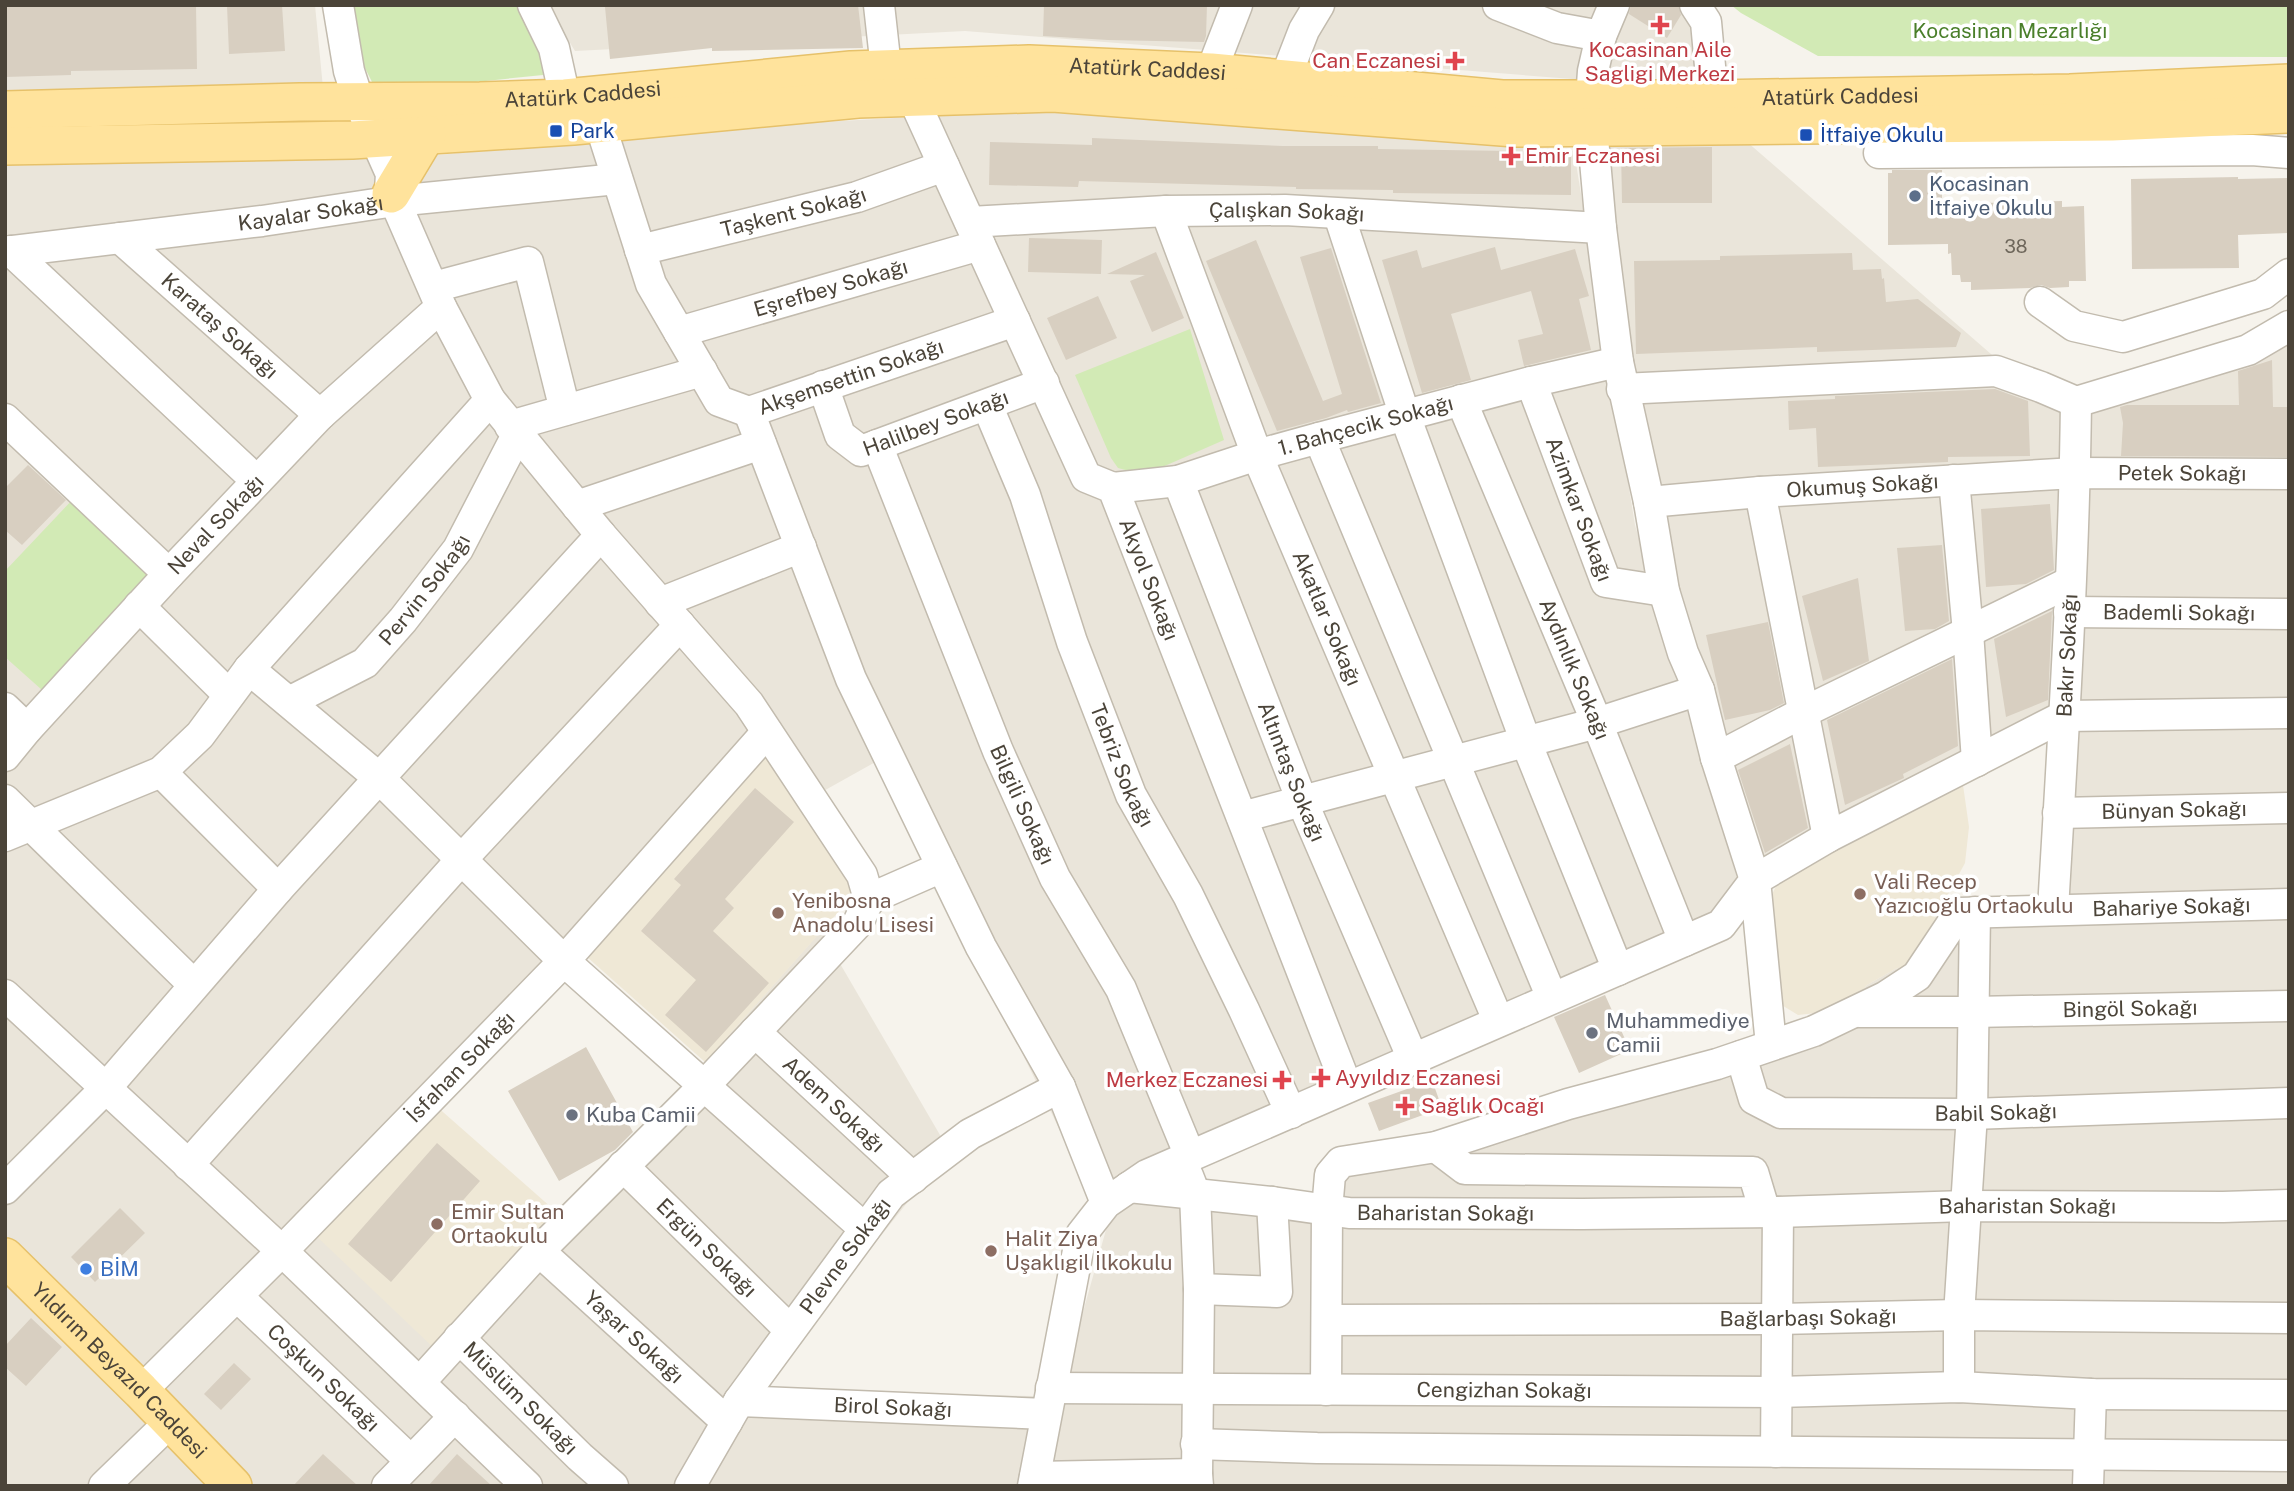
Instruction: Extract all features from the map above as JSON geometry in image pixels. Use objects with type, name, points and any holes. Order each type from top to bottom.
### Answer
[{"type":"main road","name":"Atatürk Caddesi","points":[[5,110],[565,98],[850,70],[1029,64],[1210,72],[1502,99],[1591,113],[1713,99],[2070,93],[2289,83]]},
{"type":"main road","points":[[5,146],[363,139],[600,124],[858,99],[1053,93],[1515,128],[1591,113],[2112,122],[2289,114]]},
{"type":"main road","points":[[392,195],[427,134]]},
{"type":"main road","name":"Yıldırım Beyazıd Caddesi","points":[[5,1257],[233,1486]]},
{"type":"street","points":[[323,5],[346,102],[363,139],[374,178],[392,195],[437,298],[490,400],[601,535],[749,704],[862,875],[869,899],[858,923],[704,1086],[539,1251],[420,1382]]},
{"type":"street","points":[[338,5],[349,71],[346,102]]},
{"type":"street","points":[[533,5],[554,48],[565,98]]},
{"type":"street","points":[[879,5],[886,68]]},
{"type":"street","points":[[1210,72],[1237,5]]},
{"type":"street","points":[[1285,79],[1296,46],[1319,5]]},
{"type":"street","points":[[1498,5],[1556,28],[1601,36]]},
{"type":"street","points":[[1614,5],[1601,36],[1593,71],[1591,113],[1601,228],[1620,376],[1648,502],[1664,591],[1683,653],[1699,690],[1716,758],[1755,880],[1771,1045]]},
{"type":"street","points":[[1695,5],[1706,22],[1713,99]]},
{"type":"street","points":[[913,98],[1086,477],[1113,488]]},
{"type":"street","name":"Akşemsettin Sokağı","points":[[600,124],[651,284],[719,401],[748,412],[1015,321]]},
{"type":"street","points":[[1879,153],[2252,150],[2289,153]]},
{"type":"street","name":"Taşkent Sokağı","points":[[640,250],[857,197],[944,166]]},
{"type":"street","name":"Kayalar Sokağı","points":[[8,251],[262,221],[392,195],[618,179]]},
{"type":"street","name":"Çalışkan Sokağı","points":[[975,233],[1167,211],[1284,210],[1601,228]]},
{"type":"street","name":"Akatlar Sokağı","points":[[1167,211],[1257,455],[1498,1020]]},
{"type":"street","points":[[1339,215],[1405,416],[1526,742],[1618,970]]},
{"type":"street","name":"Eşrefbey Sokağı","points":[[679,332],[975,233]]},
{"type":"street","name":"Karataş Sokağı","points":[[120,238],[320,415]]},
{"type":"street","points":[[8,251],[257,481]]},
{"type":"street","points":[[437,298],[528,262],[565,410]]},
{"type":"street","points":[[2040,302],[2074,326],[2123,337],[2263,294],[2289,274]]},
{"type":"street","name":"Neval Sokağı","points":[[5,756],[139,606],[320,415],[437,298]]},
{"type":"street","points":[[2076,401],[2248,350],[2285,331]]},
{"type":"street","points":[[514,431],[565,410],[702,371]]},
{"type":"street","name":"1. Bahçecik Sokağı","points":[[1113,488],[1178,481],[1257,455],[1531,382],[1620,376],[1996,371],[2076,401]]},
{"type":"street","name":"Azimkar Sokağı","points":[[1531,382],[1606,582],[1664,591]]},
{"type":"street","name":"Halilbey Sokağı","points":[[824,386],[840,435],[861,452],[1044,383]]},
{"type":"street","points":[[19,831],[161,772],[200,735],[249,668],[490,400]]},
{"type":"street","name":"Aydınlık Sokağı","points":[[1461,400],[1597,723],[1684,941]]},
{"type":"street","name":"Bakır Sokağı","points":[[2053,909],[2064,716],[2076,401]]},
{"type":"street","name":"Tebriz Sokağı","points":[[987,405],[1025,495],[1072,642],[1131,795],[1188,895],[1291,1113]]},
{"type":"street","points":[[748,412],[851,679],[981,947],[1117,1195]]},
{"type":"street","points":[[5,419],[169,575]]},
{"type":"street","name":"Pervin Sokağı","points":[[289,702],[365,663],[404,620],[458,549],[514,431]]},
{"type":"street","points":[[1319,438],[1552,998]]},
{"type":"street","points":[[577,506],[761,444]]},
{"type":"street","name":"Bilgili Sokağı","points":[[877,446],[998,751],[1055,878],[1121,989],[1186,1158],[1195,1194],[1199,1289],[1197,1480]]},
{"type":"street","name":"Okumuş Sokağı","points":[[1648,502],[1760,492],[2075,473]]},
{"type":"street","name":"Petek Sokağı","points":[[2075,473],[2289,474]]},
{"type":"street","name":"Altıntaş Sokağı","points":[[1178,481],[1302,802],[1413,1059]]},
{"type":"street","points":[[1954,481],[1977,761]]},
{"type":"street","name":"Akyol Sokağı","points":[[1113,488],[1348,1087]]},
{"type":"street","points":[[1760,492],[1828,837]]},
{"type":"street","points":[[5,1189],[105,1089],[278,889],[601,535]]},
{"type":"street","points":[[660,603],[801,547]]},
{"type":"street","points":[[1716,758],[2070,582]]},
{"type":"street","points":[[139,606],[229,695]]},
{"type":"street","name":"Bademli Sokağı","points":[[2068,612],[2289,614]]},
{"type":"street","points":[[188,1165],[461,860],[680,625]]},
{"type":"street","points":[[249,668],[379,778],[564,961],[865,1229]]},
{"type":"street","points":[[1242,817],[1597,723],[1699,690]]},
{"type":"street","points":[[5,708],[27,729]]},
{"type":"street","points":[[1197,1480],[1034,1481],[1081,1235],[1117,1195],[1147,1175],[1721,925],[1755,880],[1828,837],[2064,716],[2289,713]]},
{"type":"street","name":"İsfahan Sokağı","points":[[141,1391],[282,1251],[564,961],[767,732]]},
{"type":"street","points":[[161,772],[278,889]]},
{"type":"street","points":[[5,800],[19,831],[194,985]]},
{"type":"street","name":"Bünyan Sokağı","points":[[2058,813],[2289,808]]},
{"type":"street","points":[[869,899],[942,867]]},
{"type":"street","name":"Bahariye Sokağı","points":[[1975,912],[2289,904]]},
{"type":"street","points":[[1326,1390],[1326,1210],[1330,1175],[1341,1162],[1436,1147],[1568,1104],[1741,1056],[1814,1031],[1885,997],[1917,976],[1959,913],[1975,912],[1972,1114],[1959,1315],[1959,1387]]},
{"type":"street","points":[[5,995],[282,1251],[527,1486]]},
{"type":"street","name":"Bingöl Sokağı","points":[[1853,1012],[2289,1006]]},
{"type":"street","name":"Adem Sokağı","points":[[755,1032],[913,1178]]},
{"type":"street","name":"Babil Sokağı","points":[[1741,1056],[1754,1099],[1780,1113],[1972,1114],[2289,1103]]},
{"type":"street","name":"Plevne Sokağı","points":[[690,1486],[733,1411],[891,1194],[970,1134],[1060,1087]]},
{"type":"street","name":"Baharistan Sokağı","points":[[1436,1147],[1465,1169],[1753,1172],[1772,1212]]},
{"type":"street","name":"Ergün Sokağı","points":[[623,1166],[790,1330]]},
{"type":"street","points":[[1446,1213],[1465,1169]]},
{"type":"street","name":"Baharistan Sokağı","points":[[1117,1195],[1195,1194],[1349,1213],[1595,1214],[1966,1206],[2289,1205]]},
{"type":"street","points":[[1199,1289],[1277,1292],[1272,1202]]},
{"type":"street","points":[[1772,1212],[1778,1320],[1776,1452]]},
{"type":"street","name":"Yaşar Sokağı","points":[[539,1251],[733,1411]]},
{"type":"street","name":"Coşkun Sokağı","points":[[237,1296],[411,1461]]},
{"type":"street","name":"Bağlarbaşı Sokağı","points":[[1327,1320],[1778,1320],[1959,1315],[2289,1318]]},
{"type":"street","name":"Müslüm Sokağı","points":[[459,1338],[580,1457],[614,1486]]},
{"type":"street","name":"Cengizhan Sokağı","points":[[1049,1401],[1197,1388],[1776,1392],[1959,1387],[2091,1394],[2289,1395]]},
{"type":"street","points":[[2088,1486],[2091,1394]]},
{"type":"street","name":"Birol Sokağı","points":[[733,1411],[1049,1401]]},
{"type":"street","points":[[387,1486],[455,1416]]},
{"type":"street","points":[[104,1486],[170,1422]]},
{"type":"street","points":[[1196,1444],[1317,1448],[2289,1456]]},
{"type":"shaded area","points":[[5,5],[315,5],[323,88],[5,99]]},
{"type":"shaded area","points":[[547,5],[1696,5],[1694,81],[1611,82],[965,31],[575,51]]},
{"type":"shaded area","points":[[1042,110],[1574,151],[1635,525],[1739,885],[1708,919],[1089,1190],[879,760],[802,803],[586,956],[312,1232],[561,1216],[705,1062],[821,931],[954,1159],[922,1184],[758,1391],[1034,1396],[1019,1486],[251,1486],[5,1235],[5,166],[438,155],[729,127]]},
{"type":"shaded area","points":[[1746,141],[1999,361],[1632,377],[1603,142]]},
{"type":"shaded area","points":[[2289,346],[2289,1486],[1047,1486],[1066,1373],[1109,1219],[1156,1180],[1317,1198],[1321,1160],[1437,1139],[1834,1011],[1859,996],[1867,985],[1895,969],[1910,965],[1942,905],[2045,898],[2054,708],[1758,865],[1690,642],[1633,403],[2002,383],[2093,406]]},
{"type":"shaded area","points":[[769,752],[858,890],[705,1062],[586,956]]},
{"type":"shaded area","name":"Vali Recep Yazıcıoğlu Ortaokulu","points":[[1962,778],[1969,827],[1965,863],[1910,965],[1895,969],[1867,985],[1859,995],[1834,1011],[1798,1015],[1772,999],[1765,909],[1778,882]]},
{"type":"shaded area","name":"Emir Sultan Ortaokulu","points":[[435,1105],[561,1216],[437,1351],[312,1232]]},
{"type":"shaded area","points":[[5,1280],[218,1486],[5,1486]]},
{"type":"green space","points":[[350,5],[531,5],[553,74],[377,92],[356,50]]},
{"type":"green space","name":"Kocasinan Mezarlığı","points":[[1731,5],[2289,5],[2289,57],[1818,56]]},
{"type":"green space","points":[[1190,329],[1224,440],[1144,475],[1118,468],[1111,458],[1075,375]]},
{"type":"green space","points":[[75,497],[154,571],[42,690],[5,657],[5,571]]},
{"type":"building","points":[[5,5],[196,5],[197,69],[71,71],[71,75],[5,77]]},
{"type":"building","points":[[227,5],[282,5],[285,51],[229,54]]},
{"type":"building","points":[[858,5],[863,48],[712,51],[712,48],[610,59],[605,7]]},
{"type":"building","points":[[1044,5],[1207,5],[1206,36],[1204,42],[1043,36]]},
{"type":"building","name":"Kocasinan Aile Sagligi Merkezi","points":[[1631,5],[1678,5],[1681,15],[1667,38],[1629,14]]},
{"type":"building","points":[[1092,138],[1283,146],[1378,146],[1378,149],[1571,152],[1571,195],[1393,193],[1393,190],[1079,181],[1078,187],[989,185],[990,142],[1092,145]]},
{"type":"building","points":[[1712,147],[1712,203],[1622,203],[1621,148]]},
{"type":"building","points":[[1892,170],[1942,170],[1942,204],[2062,201],[2062,207],[2084,206],[2086,281],[2069,281],[2069,287],[2050,288],[2041,285],[2030,288],[1971,290],[1971,282],[1961,282],[1960,275],[1952,275],[1948,244],[1888,245],[1888,173],[1892,173]]},
{"type":"building","points":[[2289,178],[2289,233],[2238,235],[2239,268],[2132,269],[2131,179]]},
{"type":"building","points":[[1029,238],[1102,240],[1101,274],[1028,272]]},
{"type":"building","points":[[1256,240],[1323,401],[1342,394],[1300,257],[1331,248],[1381,403],[1277,431],[1206,261]]},
{"type":"building","points":[[1495,247],[1501,270],[1575,249],[1589,296],[1579,299],[1591,350],[1524,366],[1518,340],[1543,334],[1531,291],[1451,314],[1471,380],[1422,393],[1382,260],[1417,250],[1422,268]]},
{"type":"building","points":[[1156,252],[1184,318],[1152,332],[1130,281],[1145,275],[1107,274]]},
{"type":"building","points":[[1852,253],[1853,270],[1881,269],[1886,302],[1918,299],[1961,333],[1956,347],[1817,352],[1817,347],[1636,354],[1634,261],[1720,260],[1720,256]]},
{"type":"building","points":[[1098,296],[1117,338],[1066,360],[1047,318]]},
{"type":"building","points":[[2272,360],[2273,407],[2289,407],[2289,457],[2121,456],[2123,423],[2120,407],[2239,405],[2238,371]]},
{"type":"building","points":[[1995,389],[2028,401],[2030,456],[1948,457],[1948,462],[1818,467],[1816,428],[1789,430],[1788,401],[1835,399],[1835,396]]},
{"type":"building","points":[[28,465],[66,500],[22,545],[5,530],[5,488]]},
{"type":"building","points":[[2050,504],[2054,570],[2026,584],[1986,587],[1981,509]]},
{"type":"building","points":[[1942,545],[1949,621],[1935,629],[1905,631],[1897,548]]},
{"type":"building","points":[[1858,578],[1869,661],[1823,681],[1802,596]]},
{"type":"building","points":[[2052,611],[2048,700],[2006,717],[1994,639]]},
{"type":"building","points":[[1768,622],[1784,703],[1770,710],[1725,720],[1706,635]]},
{"type":"building","points":[[1952,659],[1958,746],[1903,774],[1904,778],[1845,805],[1827,720]]},
{"type":"building","points":[[1790,744],[1808,828],[1765,853],[1738,770]]},
{"type":"building","points":[[755,788],[794,822],[725,899],[734,908],[713,931],[769,983],[706,1052],[665,1015],[696,980],[641,931],[681,885],[674,879]]},
{"type":"building","name":"Muhammediye Camii","points":[[1605,995],[1630,1050],[1579,1073],[1554,1017]]},
{"type":"building","name":"Kuba Camii","points":[[586,1047],[633,1132],[615,1150],[559,1181],[508,1091]]},
{"type":"building","name":"Sağlık Ocağı","points":[[1432,1080],[1442,1108],[1379,1131],[1368,1103]]},
{"type":"building","points":[[437,1143],[480,1181],[391,1282],[348,1244]]},
{"type":"building","points":[[120,1208],[145,1233],[95,1282],[71,1257]]},
{"type":"building","points":[[31,1318],[62,1347],[26,1386],[5,1367],[5,1346]]},
{"type":"building","points":[[234,1363],[251,1379],[221,1410],[204,1394]]},
{"type":"building","points":[[323,1454],[358,1486],[293,1486]]},
{"type":"building","points":[[457,1454],[492,1486],[428,1486]]},
{"type":"place","name":"Kocasinan Aile Sagligi Merkezi","points":[[1660,25]]},
{"type":"place","name":"Can Eczanesi","points":[[1455,61]]},
{"type":"place","name":"Park","points":[[556,131]]},
{"type":"place","name":"İtfaiye Okulu","points":[[1806,135]]},
{"type":"place","name":"Emir Eczanesi","points":[[1511,156]]},
{"type":"place","name":"Kocasinan İtfaiye Okulu","points":[[1915,196]]},
{"type":"place","name":"Vali Recep Yazıcıoğlu Ortaokulu","points":[[1860,894]]},
{"type":"place","name":"Yenibosna Anadolu Lisesi","points":[[778,913]]},
{"type":"place","name":"Muhammediye Camii","points":[[1592,1033]]},
{"type":"place","name":"Ayyıldız Eczanesi","points":[[1321,1078]]},
{"type":"place","name":"Merkez Eczanesi","points":[[1282,1080]]},
{"type":"place","name":"Sağlık Ocağı","points":[[1405,1106]]},
{"type":"place","name":"Kuba Camii","points":[[572,1115]]},
{"type":"place","name":"Emir Sultan Ortaokulu","points":[[437,1224]]},
{"type":"place","name":"Halit Ziya Uşaklıgil İlkokulu","points":[[991,1251]]},
{"type":"place","name":"BİM","points":[[86,1269]]}]
